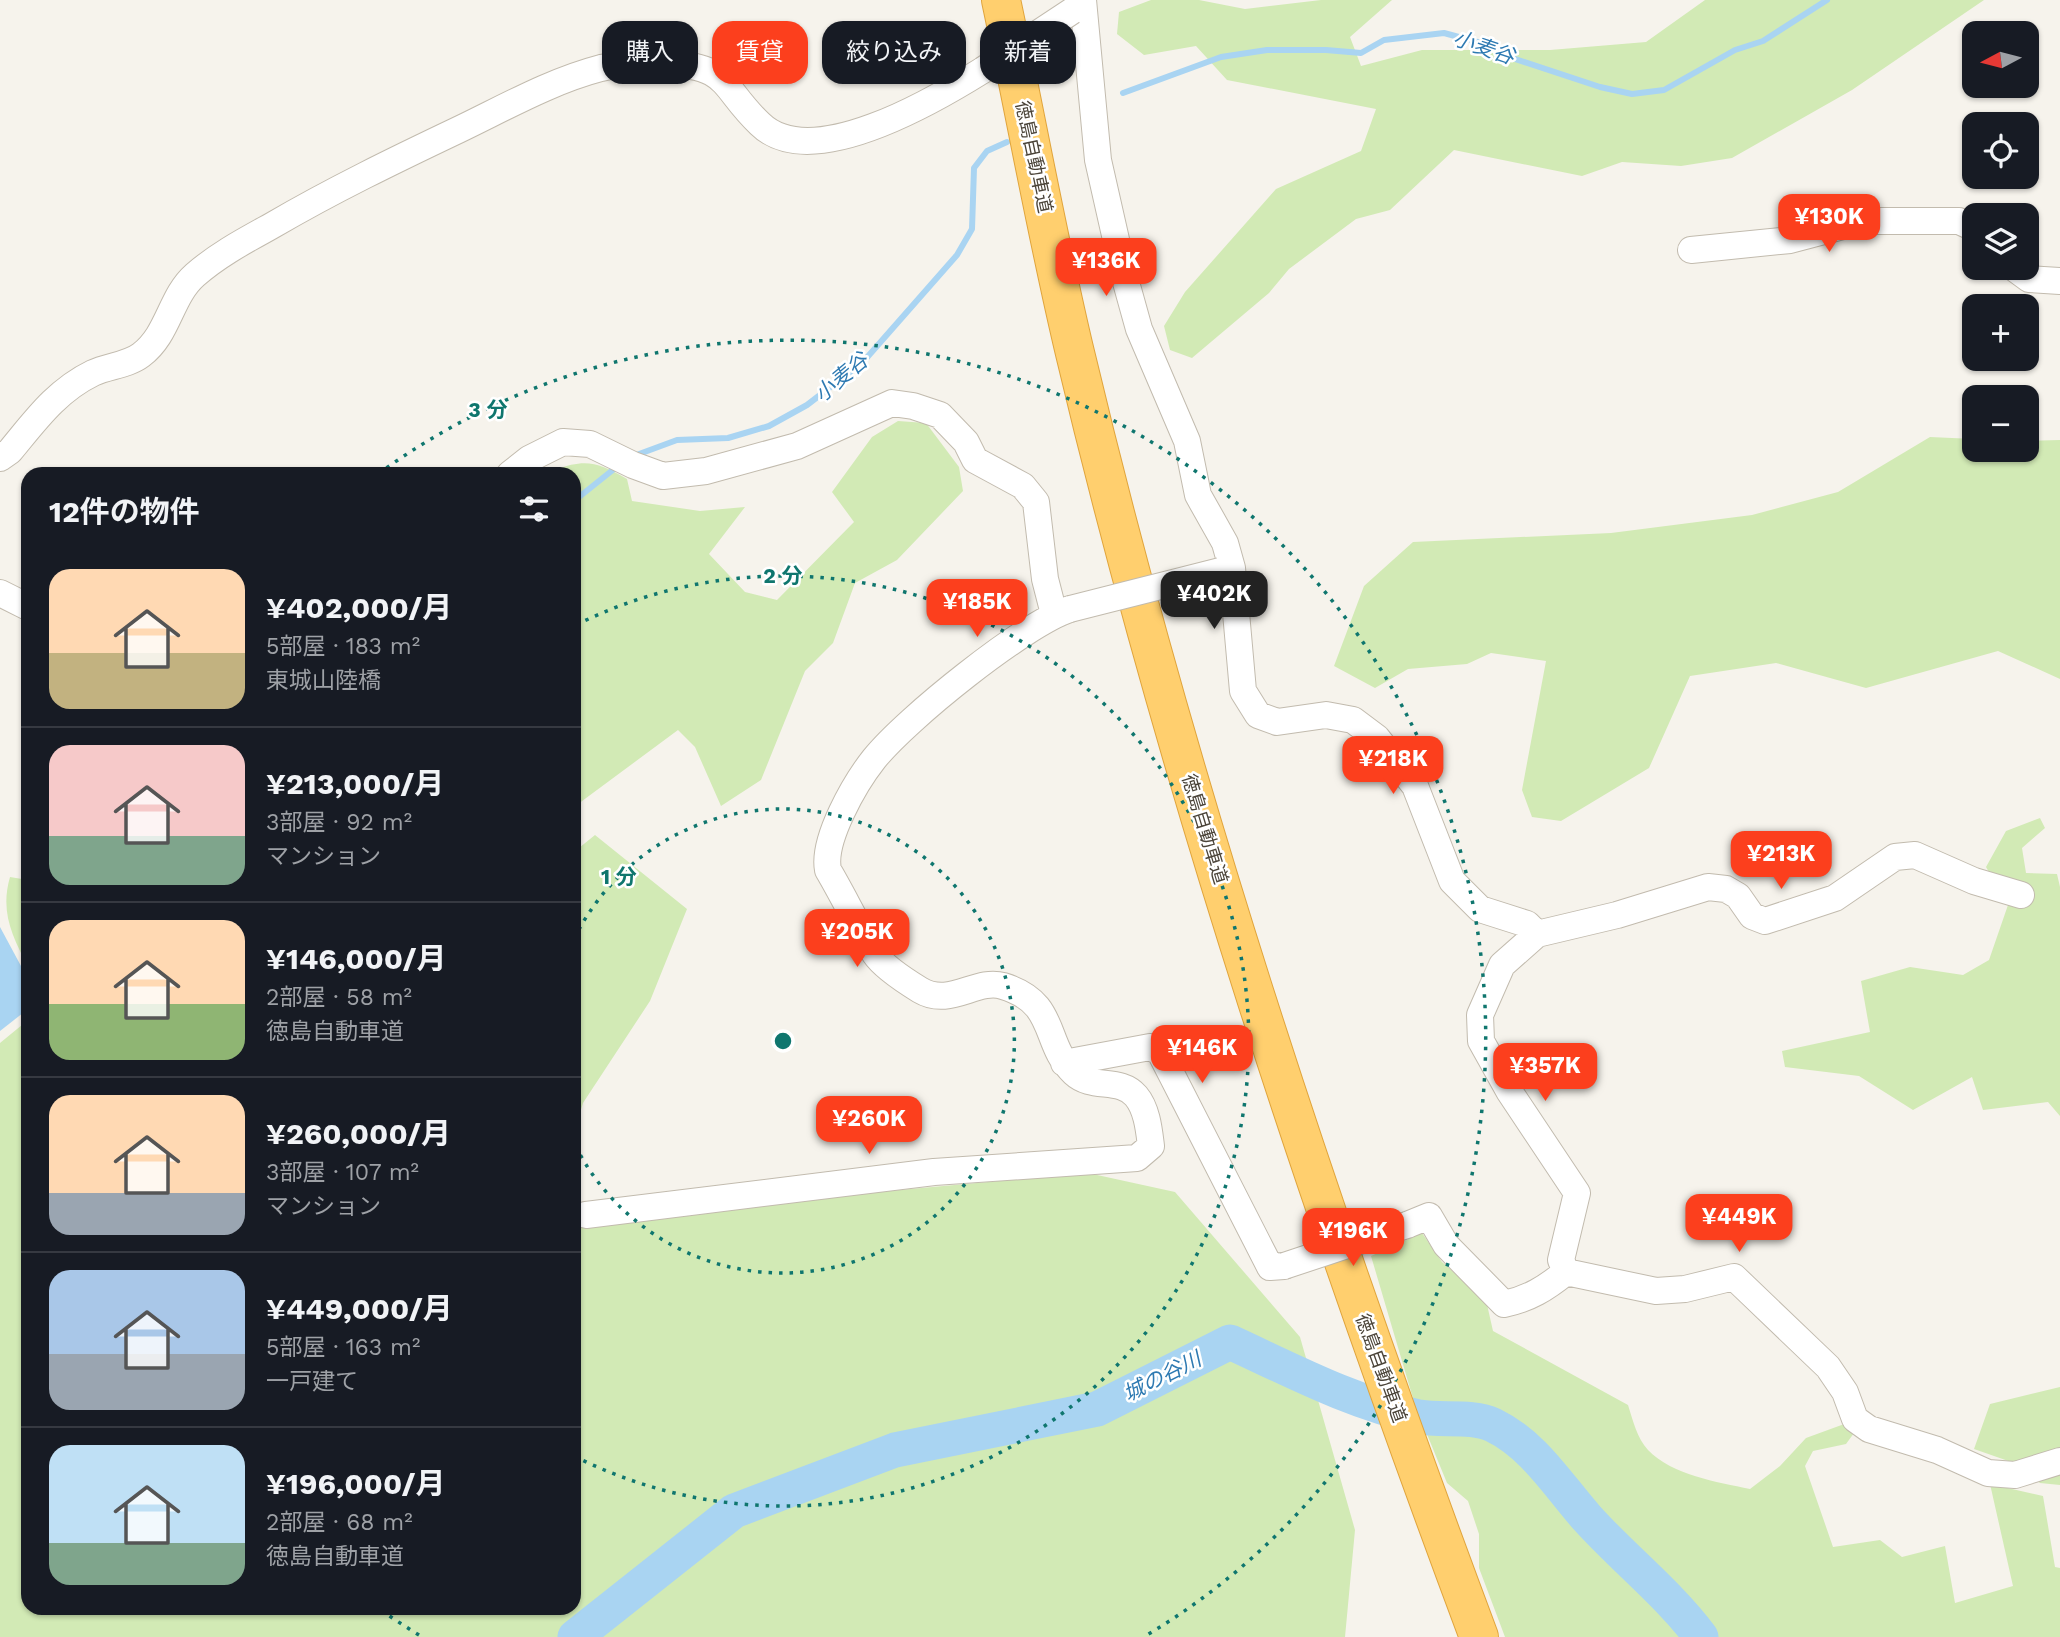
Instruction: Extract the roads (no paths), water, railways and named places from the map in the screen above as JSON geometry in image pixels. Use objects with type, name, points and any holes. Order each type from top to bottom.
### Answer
[{"type":"highway","name":"徳島自動車道","points":[[1001,0],[1075,352],[1177,738],[1288,1098],[1371,1343],[1479,1637]]},
{"type":"street","points":[[0,458],[10,452],[57,394],[93,373],[139,356],[161,336],[177,299],[193,277],[219,255],[341,186],[551,86],[602,68],[662,63],[699,67],[725,80],[761,126],[785,138],[815,142],[877,126],[946,93],[1083,4],[1098,160],[1124,275],[1139,329],[1187,441],[1198,495],[1225,543],[1226,570],[1243,691],[1258,715],[1277,722],[1326,715],[1353,720],[1377,738],[1415,786],[1452,881],[1480,909],[1527,924],[1537,934]]},
{"type":"street","points":[[1691,250],[1790,240],[1862,221],[1962,222]]},
{"type":"street","points":[[2039,280],[2060,281]]},
{"type":"street","points":[[519,467],[563,442],[590,444],[663,476],[705,471],[797,446],[892,403],[940,415],[965,442],[975,460],[1023,486],[1036,502],[1045,579],[1062,612]]},
{"type":"street","points":[[586,1215],[934,1172],[1137,1158],[1151,1146],[1147,1121],[1138,1098],[1126,1086],[1094,1083],[1077,1076],[1064,1063],[1042,1010],[1014,990],[999,985],[938,998],[921,991],[876,956],[828,870],[825,855],[858,782],[876,757],[981,664],[1062,612],[1226,570]]},
{"type":"street","points":[[0,593],[21,604]]},
{"type":"street","points":[[1566,1272],[1561,1260],[1577,1194],[1509,1091],[1481,1041],[1480,1015],[1502,965],[1537,934],[1617,915],[1708,887],[1726,889],[1738,896],[1752,916],[1765,920],[1835,898],[1895,857],[1915,855],[1974,881],[2021,895]]},
{"type":"street","points":[[1064,1063],[1150,1047],[1160,1052],[1270,1267],[1284,1266],[1429,1216],[1446,1245],[1504,1304],[1523,1300],[1545,1289],[1566,1272]]},
{"type":"street","points":[[1566,1272],[1656,1291],[1685,1289],[1734,1277],[1828,1367],[1845,1392],[1855,1419],[1869,1429],[1937,1450],[1988,1473],[2015,1475],[2060,1461]]},
{"type":"water","points":[[0,927],[21,966],[21,1014],[0,1031]]},
{"type":"waterway","name":"小麦谷","points":[[1123,93],[1221,57],[1267,50],[1361,53],[1384,40],[1444,33],[1481,43],[1506,56],[1600,87],[1632,94],[1664,90],[1735,50],[1763,41],[1827,0]]},
{"type":"waterway","name":"小麦谷","points":[[631,457],[677,440],[728,438],[769,426],[807,405],[863,362],[957,255],[972,229],[974,168],[987,151],[1007,142]]},
{"type":"waterway","name":"小麦谷","points":[[581,495],[619,465]]},
{"type":"waterway","name":"城の谷川","points":[[575,1637],[734,1511],[895,1450],[1097,1409],[1230,1342],[1323,1385],[1394,1411],[1419,1417],[1485,1422],[1508,1433],[1533,1454],[1587,1518],[1701,1637]]}]
